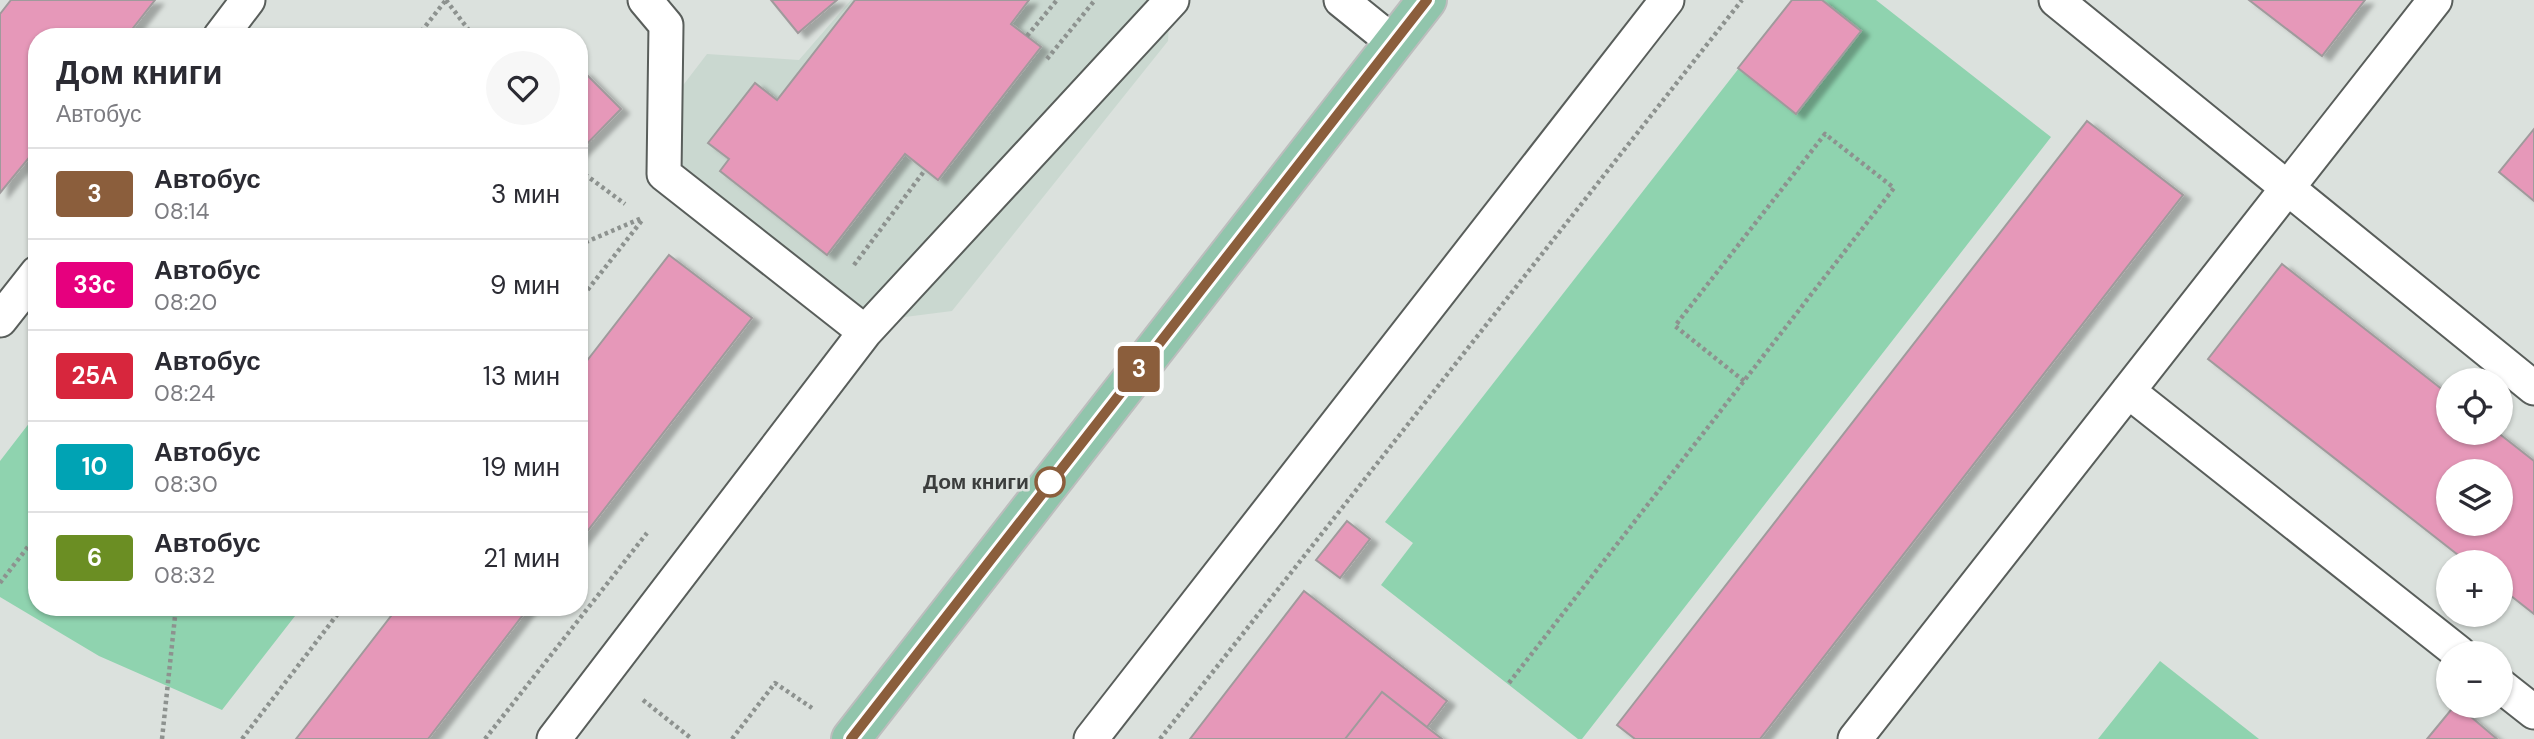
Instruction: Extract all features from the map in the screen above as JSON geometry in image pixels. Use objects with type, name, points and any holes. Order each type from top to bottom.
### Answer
[{"type":"main road","points":[[852,737],[1427,0]]},
{"type":"lane","points":[[227,28],[248,0]]},
{"type":"lane","points":[[645,0],[666,25],[664,174],[865,332]]},
{"type":"lane","points":[[554,739],[865,332],[1172,0]]},
{"type":"lane","points":[[1341,0],[1393,42]]},
{"type":"lane","points":[[1091,739],[1667,0]]},
{"type":"lane","points":[[2056,0],[2534,388]]},
{"type":"lane","points":[[1854,739],[2435,0]]},
{"type":"lane","points":[[0,320],[28,284]]},
{"type":"lane","points":[[2128,391],[2444,641]]},
{"type":"lane","points":[[2513,695],[2534,712]]},
{"type":"path","points":[[424,28],[446,0],[467,28]]},
{"type":"path","points":[[1027,36],[1057,0]]},
{"type":"path","points":[[1160,739],[1742,0]]},
{"type":"path","points":[[1509,683],[1744,381],[1894,188],[1825,135],[1675,326],[1744,381]]},
{"type":"path","points":[[827,302],[925,170]]},
{"type":"path","points":[[588,241],[643,218],[588,289]]},
{"type":"path","points":[[0,583],[28,547]]},
{"type":"path","points":[[162,739],[175,616]]},
{"type":"path","points":[[242,739],[336,616]]},
{"type":"path","points":[[607,670],[692,739]]},
{"type":"path","points":[[732,739],[775,683],[852,737]]},
{"type":"shaded area","points":[[851,0],[1170,0],[1168,41],[952,311],[842,325],[664,183],[651,127],[707,54],[799,60]]},
{"type":"green space","points":[[1792,0],[1876,0],[2051,137],[1582,739],[1578,739],[1381,585],[1413,543],[1385,522]]},
{"type":"green space","points":[[28,425],[28,614],[0,597],[0,461]]},
{"type":"green space","points":[[32,616],[295,616],[222,710],[99,656]]},
{"type":"green space","points":[[2160,661],[2259,739],[2098,739]]},
{"type":"building","points":[[11,0],[155,0],[133,28],[28,28],[28,159],[0,193],[0,14]]},
{"type":"building","points":[[771,0],[837,0],[798,33]]},
{"type":"building","points":[[855,0],[1029,0],[1011,24],[1041,47],[938,180],[905,154],[827,255],[720,171],[729,159],[708,143],[755,83],[777,100]]},
{"type":"building","points":[[1792,0],[1822,0],[1861,31],[1796,114],[1738,68]]},
{"type":"building","points":[[2249,0],[2365,0],[2322,56]]},
{"type":"building","points":[[588,76],[621,109],[588,143]]},
{"type":"building","points":[[2087,121],[2183,195],[1760,739],[1635,739],[1617,725]]},
{"type":"building","points":[[2534,129],[2534,201],[2499,172]]},
{"type":"building","points":[[669,255],[752,318],[588,530],[588,359]]},
{"type":"building","points":[[2282,264],[2436,385],[2436,445],[2513,445],[2534,461],[2534,614],[2513,597],[2513,550],[2452,550],[2208,359]]},
{"type":"building","points":[[1347,521],[1370,539],[1340,578],[1316,560]]},
{"type":"building","points":[[1304,591],[1447,701],[1427,727],[1382,692],[1345,739],[1190,739]]},
{"type":"building","points":[[391,616],[522,616],[428,739],[296,739]]},
{"type":"building","points":[[1382,692],[1442,739],[1345,739]]},
{"type":"building","points":[[2444,718],[2472,718],[2497,739],[2427,739]]},
{"type":"bus line","name":"3","points":[[851,739],[1427,0]]},
{"type":"place","name":"Дом книги","points":[[1050,482]]}]
